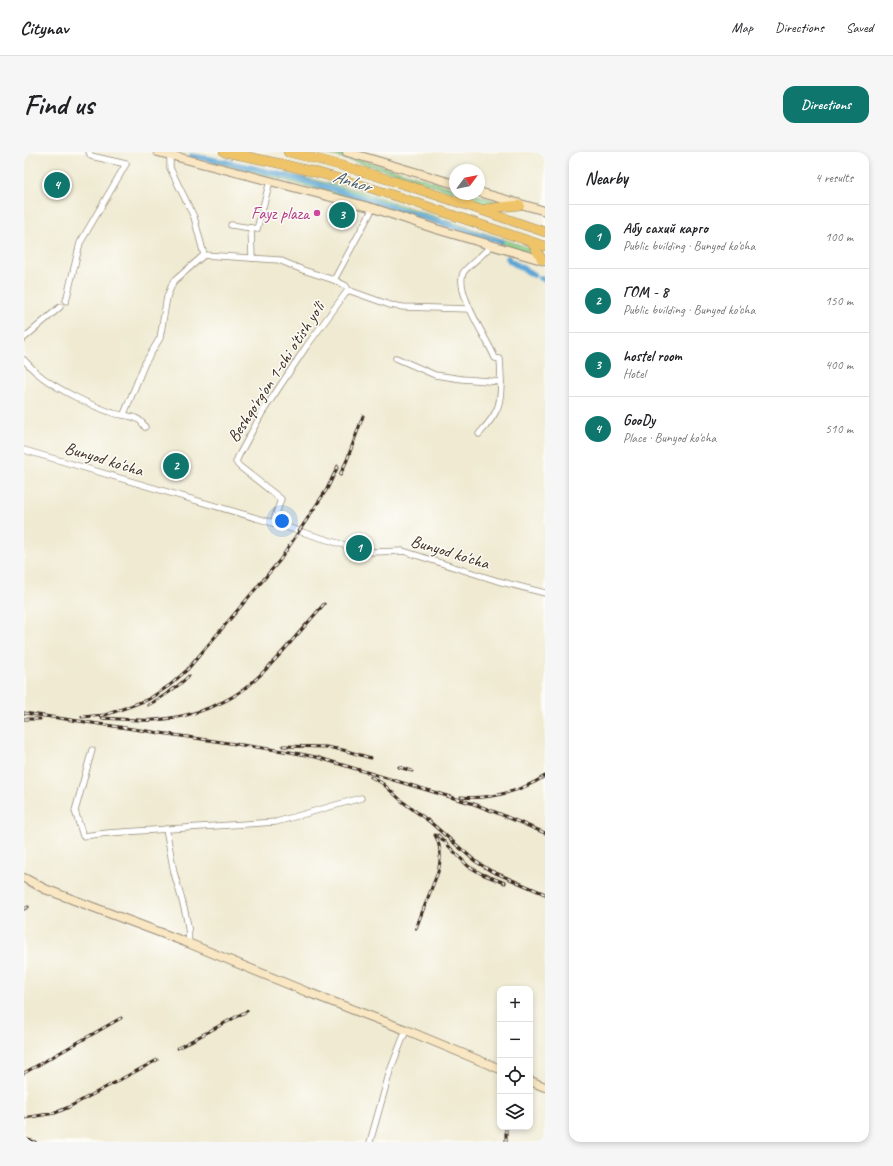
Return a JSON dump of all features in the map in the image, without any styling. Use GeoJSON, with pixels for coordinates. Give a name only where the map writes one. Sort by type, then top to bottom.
{"type":"FeatureCollection","features":[{"type":"Feature","properties":{"kind":"main road"},"geometry":{"type":"LineString","coordinates":[[224,152],[296,167],[383,192],[545,246]]}},
{"type":"Feature","properties":{"kind":"main road"},"geometry":{"type":"LineString","coordinates":[[288,152],[330,162],[387,179],[545,232]]}},
{"type":"Feature","properties":{"kind":"main road"},"geometry":{"type":"LineString","coordinates":[[383,192],[379,187],[379,182],[383,179],[387,179]]}},
{"type":"Feature","properties":{"kind":"main road"},"geometry":{"type":"LineString","coordinates":[[481,210],[520,204]]}},
{"type":"Feature","properties":{"kind":"main road"},"geometry":{"type":"LineString","coordinates":[[532,242],[544,260]]}},
{"type":"Feature","properties":{"kind":"street"},"geometry":{"type":"LineString","coordinates":[[66,301],[80,243],[126,164],[91,156],[89,152]]}},
{"type":"Feature","properties":{"kind":"street"},"geometry":{"type":"LineString","coordinates":[[158,152],[373,208],[544,260]]}},
{"type":"Feature","properties":{"kind":"street"},"geometry":{"type":"LineString","coordinates":[[348,152],[449,182]]}},
{"type":"Feature","properties":{"kind":"street"},"geometry":{"type":"LineString","coordinates":[[170,155],[170,168],[194,216],[204,255]]}},
{"type":"Feature","properties":{"kind":"street"},"geometry":{"type":"LineString","coordinates":[[231,225],[257,229],[270,180]]}},
{"type":"Feature","properties":{"kind":"street"},"geometry":{"type":"LineString","coordinates":[[485,194],[545,211]]}},
{"type":"Feature","properties":{"kind":"street"},"geometry":{"type":"LineString","coordinates":[[334,280],[373,208]]}},
{"type":"Feature","properties":{"kind":"street"},"geometry":{"type":"LineString","coordinates":[[251,228],[252,258]]}},
{"type":"Feature","properties":{"kind":"street"},"geometry":{"type":"LineString","coordinates":[[479,434],[497,411],[501,382],[500,359],[495,358],[469,309],[461,282],[463,272],[491,245]]}},
{"type":"Feature","properties":{"kind":"street"},"geometry":{"type":"LineString","coordinates":[[124,414],[145,363],[160,338],[167,297],[173,282],[204,255],[279,260],[334,280],[346,286],[348,290],[390,305],[403,307],[469,309]]}},
{"type":"Feature","properties":{"kind":"street","name":"Beshqo'rg'on 1-chi o'tish yo'li"},"geometry":{"type":"LineString","coordinates":[[273,523],[281,499],[236,462],[262,413],[306,347],[348,290]]}},
{"type":"Feature","properties":{"kind":"street"},"geometry":{"type":"LineString","coordinates":[[24,338],[60,307]]}},
{"type":"Feature","properties":{"kind":"street"},"geometry":{"type":"LineString","coordinates":[[396,358],[434,375],[501,382]]}},
{"type":"Feature","properties":{"kind":"street"},"geometry":{"type":"LineString","coordinates":[[24,360],[38,374],[61,389],[92,405],[110,412],[136,418],[142,422],[145,427]]}},
{"type":"Feature","properties":{"kind":"street","name":"Bunyod ko'cha"},"geometry":{"type":"LineString","coordinates":[[24,450],[357,549],[372,552],[403,551],[498,581],[545,593]]}},
{"type":"Feature","properties":{"kind":"street"},"geometry":{"type":"LineString","coordinates":[[92,750],[75,811],[82,836],[276,822],[361,798]]}},
{"type":"Feature","properties":{"kind":"street"},"geometry":{"type":"LineString","coordinates":[[166,829],[174,871],[187,924],[189,939],[188,943]]}},
{"type":"Feature","properties":{"kind":"street"},"geometry":{"type":"LineString","coordinates":[[24,878],[45,889],[188,943],[497,1068]]}},
{"type":"Feature","properties":{"kind":"street"},"geometry":{"type":"LineString","coordinates":[[370,1142],[390,1071],[406,1030]]}},
{"type":"Feature","properties":{"kind":"street"},"geometry":{"type":"LineString","coordinates":[[533,1082],[545,1088]]}},
{"type":"Feature","properties":{"kind":"green space"},"geometry":{"type":"Polygon","coordinates":[[[322,152],[334,152],[406,173],[449,187],[449,191],[405,176],[322,152]]]}},
{"type":"Feature","properties":{"kind":"green space"},"geometry":{"type":"Polygon","coordinates":[[[198,158],[283,176],[286,173],[359,191],[532,249],[535,254],[284,180],[198,158]]]}},
{"type":"Feature","properties":{"kind":"green space"},"geometry":{"type":"Polygon","coordinates":[[[485,198],[500,202],[488,205],[474,200],[485,200],[485,198]]]}},
{"type":"Feature","properties":{"kind":"waterway","name":"Anhor"},"geometry":{"type":"LineString","coordinates":[[191,156],[235,164],[306,181],[390,206],[501,242]]}},
{"type":"Feature","properties":{"kind":"waterway","name":"Anhor"},"geometry":{"type":"LineString","coordinates":[[508,258],[510,261],[534,275]]}},
{"type":"Feature","properties":{"kind":"waterway","name":"Anhor"},"geometry":{"type":"LineString","coordinates":[[540,278],[545,280]]}},
{"type":"Feature","properties":{"kind":"railway"},"geometry":{"type":"LineString","coordinates":[[340,475],[363,416]]}},
{"type":"Feature","properties":{"kind":"railway"},"geometry":{"type":"LineString","coordinates":[[82,717],[105,715],[149,699],[170,685],[187,670],[280,560],[327,489],[338,466]]}},
{"type":"Feature","properties":{"kind":"railway"},"geometry":{"type":"LineString","coordinates":[[102,718],[141,720],[165,719],[200,711],[223,702],[249,686],[284,650],[324,604]]}},
{"type":"Feature","properties":{"kind":"railway"},"geometry":{"type":"LineString","coordinates":[[148,705],[179,685],[189,676]]}},
{"type":"Feature","properties":{"kind":"railway"},"geometry":{"type":"LineString","coordinates":[[24,713],[316,757],[474,804],[545,833]]}},
{"type":"Feature","properties":{"kind":"railway"},"geometry":{"type":"LineString","coordinates":[[24,719],[40,719]]}},
{"type":"Feature","properties":{"kind":"railway"},"geometry":{"type":"LineString","coordinates":[[283,746],[326,747],[371,758]]}},
{"type":"Feature","properties":{"kind":"railway"},"geometry":{"type":"LineString","coordinates":[[399,767],[412,771]]}},
{"type":"Feature","properties":{"kind":"railway"},"geometry":{"type":"LineString","coordinates":[[461,797],[472,798],[494,796],[516,790],[545,776]]}},
{"type":"Feature","properties":{"kind":"railway"},"geometry":{"type":"LineString","coordinates":[[371,777],[382,783],[475,861],[491,871],[545,894]]}},
{"type":"Feature","properties":{"kind":"railway"},"geometry":{"type":"LineString","coordinates":[[416,928],[438,872],[440,849],[435,835]]}},
{"type":"Feature","properties":{"kind":"railway"},"geometry":{"type":"LineString","coordinates":[[438,835],[468,866],[482,874],[505,883]]}},
{"type":"Feature","properties":{"kind":"railway"},"geometry":{"type":"LineString","coordinates":[[24,909],[28,907]]}},
{"type":"Feature","properties":{"kind":"railway"},"geometry":{"type":"LineString","coordinates":[[178,1048],[247,1011]]}},
{"type":"Feature","properties":{"kind":"railway"},"geometry":{"type":"LineString","coordinates":[[24,1073],[121,1018]]}},
{"type":"Feature","properties":{"kind":"railway"},"geometry":{"type":"LineString","coordinates":[[24,1118],[55,1113],[69,1107],[157,1060]]}},
{"type":"Feature","properties":{"kind":"railway"},"geometry":{"type":"LineString","coordinates":[[506,1130],[506,1142]]}},
{"type":"Feature","properties":{"kind":"railway"},"geometry":{"type":"LineString","coordinates":[[24,1139],[35,1142]]}},
{"type":"Feature","properties":{"kind":"place","name":"GooDy"},"geometry":{"type":"Point","coordinates":[57,185]}},
{"type":"Feature","properties":{"kind":"place","name":"Fayz plaza"},"geometry":{"type":"Point","coordinates":[317,213]}},
{"type":"Feature","properties":{"kind":"place","name":"hostel room"},"geometry":{"type":"Point","coordinates":[342,215]}},
{"type":"Feature","properties":{"kind":"place","name":"ГОМ - 8"},"geometry":{"type":"Point","coordinates":[176,466]}},
{"type":"Feature","properties":{"kind":"place","name":"Абу сахий карго"},"geometry":{"type":"Point","coordinates":[359,548]}}]}
